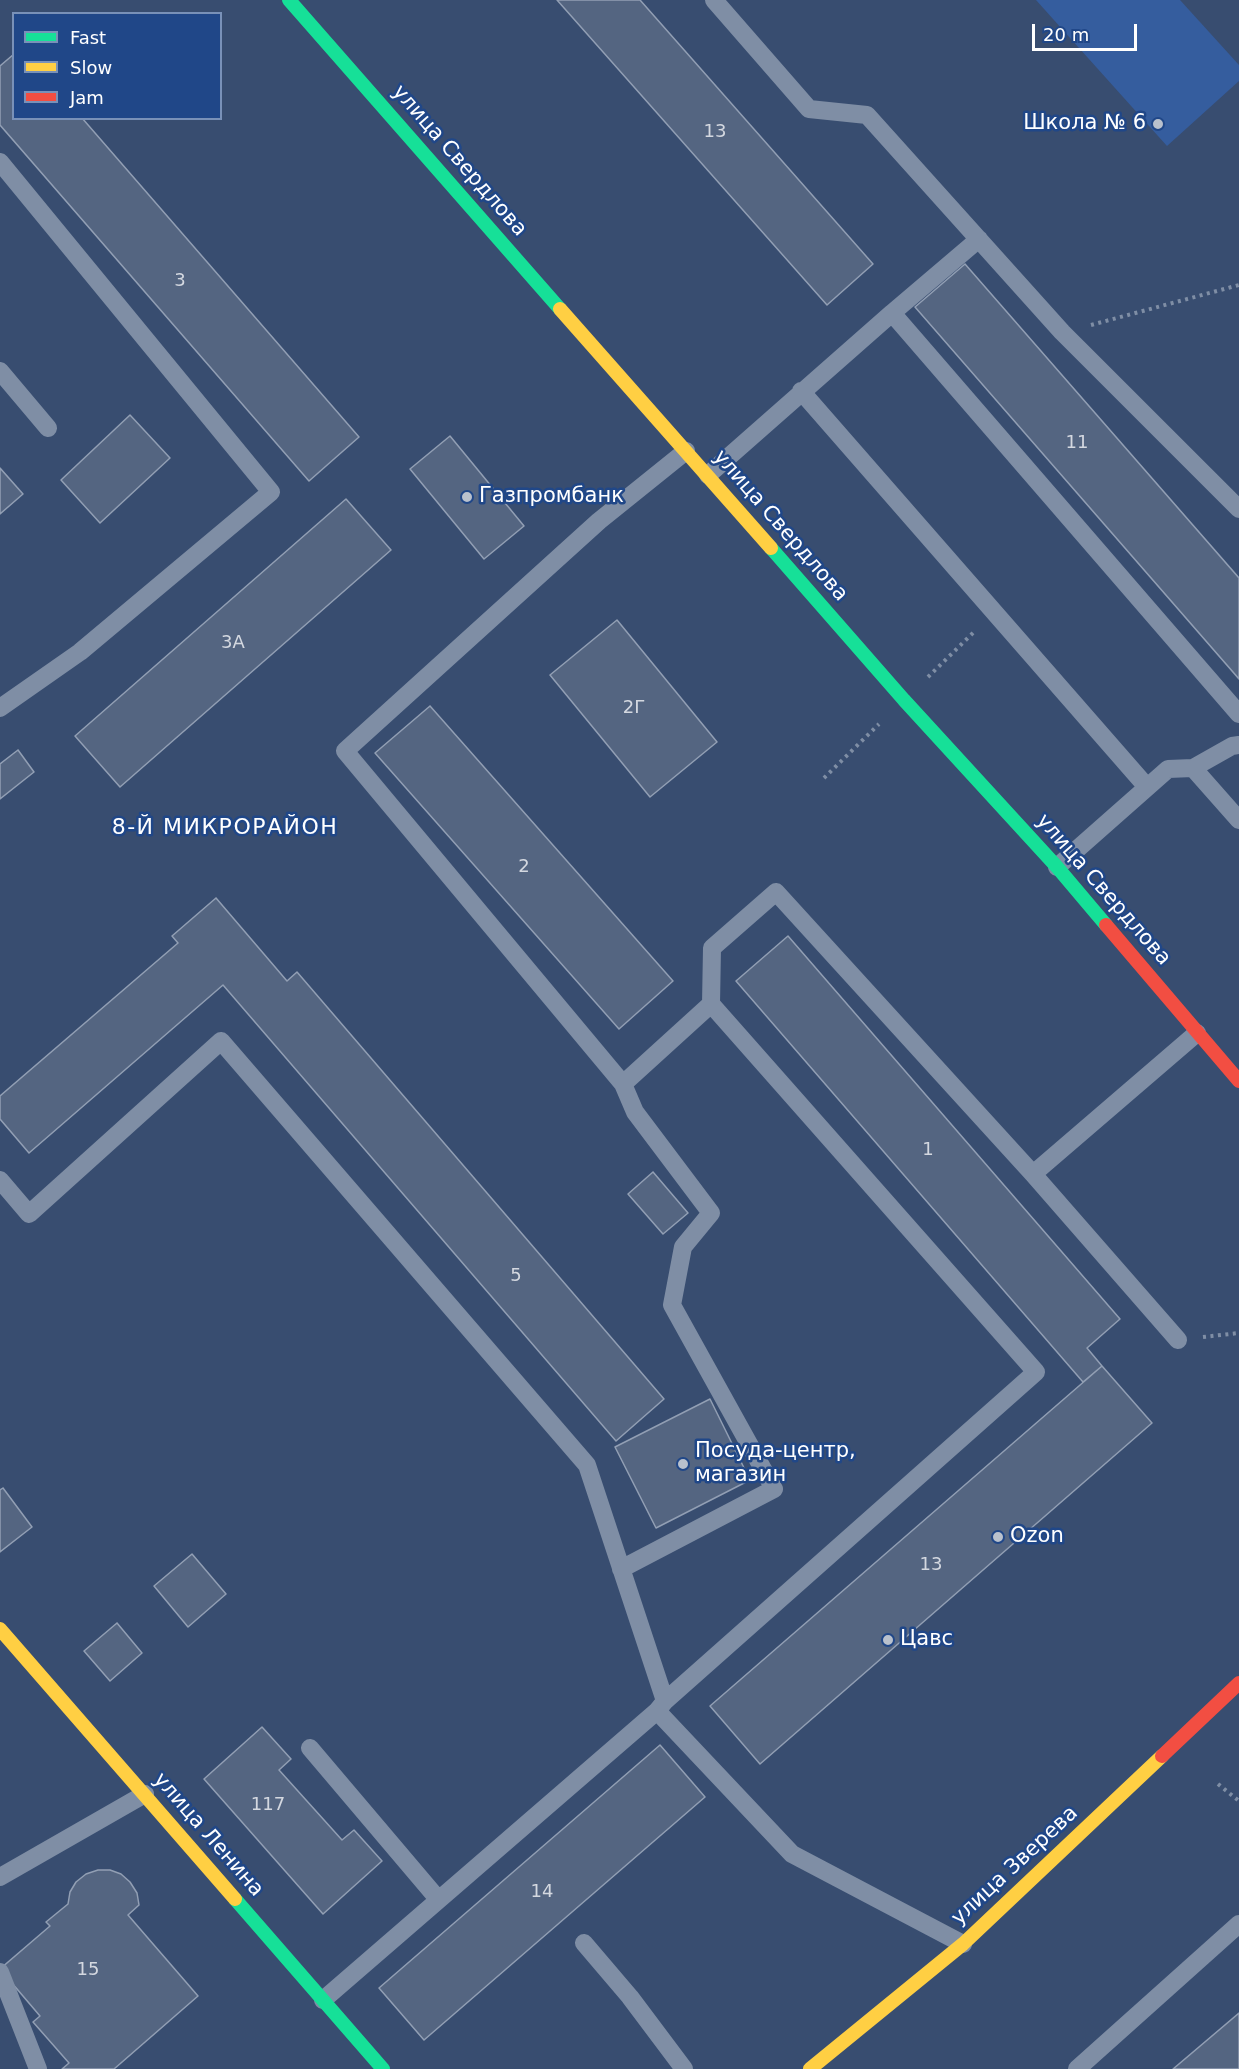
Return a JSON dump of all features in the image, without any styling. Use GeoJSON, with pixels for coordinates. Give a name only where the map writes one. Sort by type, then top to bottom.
{"type":"FeatureCollection","features":[{"type":"Feature","properties":{"kind":"main road","name":"улица Свердлова"},"geometry":{"type":"LineString","coordinates":[[289,0],[904,700],[1057,867],[1239,1082]]}},
{"type":"Feature","properties":{"kind":"main road","name":"улица Ленина"},"geometry":{"type":"LineString","coordinates":[[0,1629],[383,2069]]}},
{"type":"Feature","properties":{"kind":"main road","name":"улица Зверева"},"geometry":{"type":"LineString","coordinates":[[810,2069],[963,1944],[1239,1683]]}},
{"type":"Feature","properties":{"kind":"lane"},"geometry":{"type":"LineString","coordinates":[[714,0],[809,109],[867,115],[1062,333],[1239,509]]}},
{"type":"Feature","properties":{"kind":"lane"},"geometry":{"type":"LineString","coordinates":[[0,162],[271,492],[80,652],[0,708]]}},
{"type":"Feature","properties":{"kind":"lane"},"geometry":{"type":"LineString","coordinates":[[708,475],[979,239]]}},
{"type":"Feature","properties":{"kind":"lane"},"geometry":{"type":"LineString","coordinates":[[892,313],[1239,714]]}},
{"type":"Feature","properties":{"kind":"lane"},"geometry":{"type":"LineString","coordinates":[[0,371],[48,429]]}},
{"type":"Feature","properties":{"kind":"lane"},"geometry":{"type":"LineString","coordinates":[[801,392],[1147,787]]}},
{"type":"Feature","properties":{"kind":"lane"},"geometry":{"type":"LineString","coordinates":[[621,1569],[774,1489],[672,1305],[683,1247],[711,1213],[635,1112],[623,1084],[345,751],[599,521],[687,451]]}},
{"type":"Feature","properties":{"kind":"lane"},"geometry":{"type":"LineString","coordinates":[[1057,867],[1168,769],[1194,768],[1232,746],[1239,745]]}},
{"type":"Feature","properties":{"kind":"lane"},"geometry":{"type":"LineString","coordinates":[[1194,768],[1239,820]]}},
{"type":"Feature","properties":{"kind":"lane"},"geometry":{"type":"LineString","coordinates":[[323,2000],[661,1706],[1036,1372],[711,1004],[712,948],[776,892],[1033,1174],[1178,1340]]}},
{"type":"Feature","properties":{"kind":"lane"},"geometry":{"type":"LineString","coordinates":[[623,1084],[711,1004]]}},
{"type":"Feature","properties":{"kind":"lane"},"geometry":{"type":"LineString","coordinates":[[1033,1174],[1197,1033]]}},
{"type":"Feature","properties":{"kind":"lane"},"geometry":{"type":"LineString","coordinates":[[0,1180],[29,1214],[221,1041],[587,1465],[621,1569],[661,1706],[792,1854],[963,1944]]}},
{"type":"Feature","properties":{"kind":"lane"},"geometry":{"type":"LineString","coordinates":[[310,1748],[438,1899]]}},
{"type":"Feature","properties":{"kind":"lane"},"geometry":{"type":"LineString","coordinates":[[0,1877],[145,1794]]}},
{"type":"Feature","properties":{"kind":"lane"},"geometry":{"type":"LineString","coordinates":[[1077,2069],[1239,1924]]}},
{"type":"Feature","properties":{"kind":"lane"},"geometry":{"type":"LineString","coordinates":[[584,1943],[630,1997],[684,2069]]}},
{"type":"Feature","properties":{"kind":"lane"},"geometry":{"type":"LineString","coordinates":[[0,1972],[38,2069]]}},
{"type":"Feature","properties":{"kind":"path"},"geometry":{"type":"LineString","coordinates":[[1062,333],[1239,285]]}},
{"type":"Feature","properties":{"kind":"path"},"geometry":{"type":"LineString","coordinates":[[1178,1340],[1239,1333]]}},
{"type":"Feature","properties":{"kind":"path"},"geometry":{"type":"LineString","coordinates":[[1218,1784],[1239,1801]]}},
{"type":"Feature","properties":{"kind":"shaded area"},"geometry":{"type":"Polygon","coordinates":[[[1036,0],[1180,0],[1239,65],[1239,81],[1167,146],[1036,0]]]}},
{"type":"Feature","properties":{"kind":"building"},"geometry":{"type":"Polygon","coordinates":[[[557,0],[640,0],[873,264],[827,305],[557,0]]]}},
{"type":"Feature","properties":{"kind":"building"},"geometry":{"type":"Polygon","coordinates":[[[12,56],[12,120],[84,120],[359,437],[309,481],[0,125],[0,66],[12,56]]]}},
{"type":"Feature","properties":{"kind":"building"},"geometry":{"type":"Polygon","coordinates":[[[965,264],[1239,578],[1239,679],[915,307],[965,264]]]}},
{"type":"Feature","properties":{"kind":"building"},"geometry":{"type":"Polygon","coordinates":[[[130,415],[170,458],[100,523],[61,480],[130,415]]]}},
{"type":"Feature","properties":{"kind":"building","name":"Газпромбанк"},"geometry":{"type":"Polygon","coordinates":[[[450,436],[524,526],[484,559],[410,469],[450,436]]]}},
{"type":"Feature","properties":{"kind":"building"},"geometry":{"type":"Polygon","coordinates":[[[0,468],[23,494],[0,514],[0,468]]]}},
{"type":"Feature","properties":{"kind":"building"},"geometry":{"type":"Polygon","coordinates":[[[346,499],[391,550],[120,787],[75,736],[346,499]]]}},
{"type":"Feature","properties":{"kind":"building"},"geometry":{"type":"Polygon","coordinates":[[[617,620],[717,742],[650,797],[550,675],[617,620]]]}},
{"type":"Feature","properties":{"kind":"building"},"geometry":{"type":"Polygon","coordinates":[[[430,706],[673,981],[619,1029],[375,753],[430,706]]]}},
{"type":"Feature","properties":{"kind":"building"},"geometry":{"type":"Polygon","coordinates":[[[18,750],[34,772],[0,799],[0,764],[18,750]]]}},
{"type":"Feature","properties":{"kind":"building"},"geometry":{"type":"Polygon","coordinates":[[[216,898],[287,981],[297,972],[664,1399],[616,1441],[223,985],[29,1153],[0,1119],[0,1096],[178,943],[172,936],[216,898]]]}},
{"type":"Feature","properties":{"kind":"building"},"geometry":{"type":"Polygon","coordinates":[[[788,936],[1120,1319],[1087,1348],[1102,1366],[1083,1382],[736,981],[788,936]]]}},
{"type":"Feature","properties":{"kind":"building"},"geometry":{"type":"Polygon","coordinates":[[[653,1172],[688,1213],[663,1234],[628,1194],[653,1172]]]}},
{"type":"Feature","properties":{"kind":"building"},"geometry":{"type":"Polygon","coordinates":[[[1102,1366],[1152,1423],[760,1764],[710,1706],[1102,1366]]]}},
{"type":"Feature","properties":{"kind":"building","name":"Посуда-центр, магазин"},"geometry":{"type":"Polygon","coordinates":[[[710,1399],[750,1480],[656,1528],[615,1447],[710,1399]]]}},
{"type":"Feature","properties":{"kind":"building"},"geometry":{"type":"Polygon","coordinates":[[[3,1488],[32,1527],[0,1552],[0,1490],[3,1488]]]}},
{"type":"Feature","properties":{"kind":"building"},"geometry":{"type":"Polygon","coordinates":[[[192,1554],[226,1594],[188,1627],[154,1586],[192,1554]]]}},
{"type":"Feature","properties":{"kind":"building"},"geometry":{"type":"Polygon","coordinates":[[[117,1623],[142,1653],[110,1681],[84,1651],[117,1623]]]}},
{"type":"Feature","properties":{"kind":"building"},"geometry":{"type":"Polygon","coordinates":[[[262,1727],[291,1759],[279,1770],[342,1840],[354,1830],[382,1861],[323,1914],[204,1779],[262,1727]]]}},
{"type":"Feature","properties":{"kind":"building"},"geometry":{"type":"Polygon","coordinates":[[[660,1745],[705,1797],[424,2040],[379,1988],[660,1745]]]}},
{"type":"Feature","properties":{"kind":"building"},"geometry":{"type":"Polygon","coordinates":[[[98,1870],[110,1870],[121,1874],[130,1882],[137,1893],[139,1905],[128,1915],[198,1996],[114,2069],[62,2069],[69,2063],[33,2022],[40,2016],[0,1969],[50,1926],[46,1922],[68,1904],[70,1892],[76,1882],[86,1874],[98,1870]]]}},
{"type":"Feature","properties":{"kind":"building"},"geometry":{"type":"Polygon","coordinates":[[[1239,2013],[1239,2069],[1173,2069],[1239,2013]]]}},
{"type":"Feature","properties":{"kind":"traffic: fast"},"geometry":{"type":"LineString","coordinates":[[289,0],[560,309]]}},
{"type":"Feature","properties":{"kind":"traffic: fast"},"geometry":{"type":"LineString","coordinates":[[771,548],[904,700],[1057,867],[1106,925]]}},
{"type":"Feature","properties":{"kind":"traffic: fast"},"geometry":{"type":"LineString","coordinates":[[235,1899],[383,2069]]}},
{"type":"Feature","properties":{"kind":"traffic: slow"},"geometry":{"type":"LineString","coordinates":[[560,309],[771,548]]}},
{"type":"Feature","properties":{"kind":"traffic: slow"},"geometry":{"type":"LineString","coordinates":[[0,1629],[235,1899]]}},
{"type":"Feature","properties":{"kind":"traffic: slow"},"geometry":{"type":"LineString","coordinates":[[810,2069],[963,1944],[1162,1756]]}},
{"type":"Feature","properties":{"kind":"traffic: jam"},"geometry":{"type":"LineString","coordinates":[[1106,925],[1239,1081]]}},
{"type":"Feature","properties":{"kind":"traffic: jam"},"geometry":{"type":"LineString","coordinates":[[1162,1756],[1239,1683]]}},
{"type":"Feature","properties":{"kind":"place","name":"Школа № 6"},"geometry":{"type":"Point","coordinates":[1158,124]}},
{"type":"Feature","properties":{"kind":"place","name":"Газпромбанк"},"geometry":{"type":"Point","coordinates":[467,497]}},
{"type":"Feature","properties":{"kind":"place","name":"Посуда-центр, магазин"},"geometry":{"type":"Point","coordinates":[683,1464]}},
{"type":"Feature","properties":{"kind":"place","name":"Ozon"},"geometry":{"type":"Point","coordinates":[998,1537]}},
{"type":"Feature","properties":{"kind":"place","name":"Цавс"},"geometry":{"type":"Point","coordinates":[888,1640]}},
{"type":"Feature","properties":{"kind":"district","name":"8-Й МИКРОРАЙОН"},"geometry":{"type":"Point","coordinates":[225,828]}}]}
